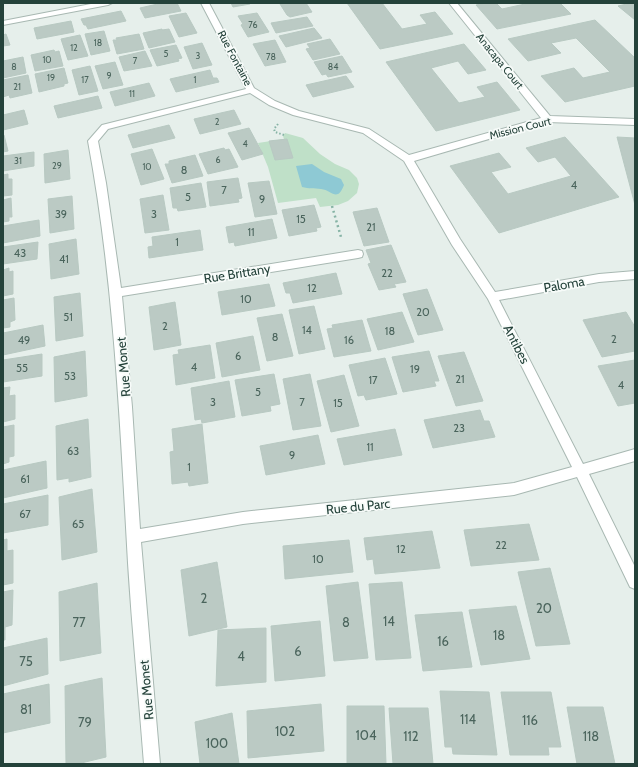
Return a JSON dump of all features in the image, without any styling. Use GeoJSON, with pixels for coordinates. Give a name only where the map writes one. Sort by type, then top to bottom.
{"type":"FeatureCollection","features":[{"type":"Feature","properties":{"kind":"street"},"geometry":{"type":"LineString","coordinates":[[3,23],[108,3]]}},
{"type":"Feature","properties":{"kind":"street","name":"Rue Fontaine"},"geometry":{"type":"LineString","coordinates":[[205,3],[251,90],[272,103],[296,114],[366,131]]}},
{"type":"Feature","properties":{"kind":"street","name":"Anacapa Court"},"geometry":{"type":"LineString","coordinates":[[453,3],[547,119]]}},
{"type":"Feature","properties":{"kind":"street","name":"Rue Monet"},"geometry":{"type":"LineString","coordinates":[[152,764],[135,565],[126,407],[116,293],[101,183],[93,141],[105,127],[251,90]]}},
{"type":"Feature","properties":{"kind":"street","name":"Mission Court"},"geometry":{"type":"LineString","coordinates":[[408,159],[547,119],[635,122]]}},
{"type":"Feature","properties":{"kind":"street","name":"Antibes"},"geometry":{"type":"LineString","coordinates":[[366,131],[408,159],[456,242],[492,297],[635,582]]}},
{"type":"Feature","properties":{"kind":"street","name":"Rue Brittany"},"geometry":{"type":"LineString","coordinates":[[116,293],[358,254]]}},
{"type":"Feature","properties":{"kind":"street","name":"Paloma"},"geometry":{"type":"LineString","coordinates":[[492,297],[599,278],[635,275]]}},
{"type":"Feature","properties":{"kind":"street","name":"Rue du Parc"},"geometry":{"type":"LineString","coordinates":[[134,537],[243,518],[514,489],[635,455]]}},
{"type":"Feature","properties":{"kind":"path"},"geometry":{"type":"LineString","coordinates":[[276,127],[274,129],[275,132],[284,135]]}},
{"type":"Feature","properties":{"kind":"path"},"geometry":{"type":"LineString","coordinates":[[332,206],[346,255]]}},
{"type":"Feature","properties":{"kind":"green space"},"geometry":{"type":"Polygon","coordinates":[[[285,133],[303,138],[320,154],[335,164],[349,170],[357,178],[359,184],[357,193],[348,201],[338,205],[320,207],[316,198],[278,203],[268,167],[258,143],[284,139],[283,136],[285,133]]]}},
{"type":"Feature","properties":{"kind":"water"},"geometry":{"type":"Polygon","coordinates":[[[312,164],[324,172],[341,179],[344,185],[339,193],[334,194],[325,190],[302,187],[296,166],[312,164]]]}},
{"type":"Feature","properties":{"kind":"building"},"geometry":{"type":"Polygon","coordinates":[[[162,3],[177,3],[181,11],[145,18],[140,8],[162,3]]]}},
{"type":"Feature","properties":{"kind":"building"},"geometry":{"type":"Polygon","coordinates":[[[231,3],[249,3],[250,4],[233,7],[231,3]]]}},
{"type":"Feature","properties":{"kind":"building"},"geometry":{"type":"Polygon","coordinates":[[[306,3],[312,12],[290,17],[280,4],[306,3]]]}},
{"type":"Feature","properties":{"kind":"building"},"geometry":{"type":"Polygon","coordinates":[[[347,3],[382,3],[402,29],[427,24],[420,15],[435,12],[453,34],[380,49],[347,3]]]}},
{"type":"Feature","properties":{"kind":"building"},"geometry":{"type":"Polygon","coordinates":[[[496,3],[502,9],[525,4],[524,3],[560,3],[571,14],[497,29],[476,5],[496,3]]]}},
{"type":"Feature","properties":{"kind":"building"},"geometry":{"type":"Polygon","coordinates":[[[635,3],[635,20],[618,6],[635,3]]]}},
{"type":"Feature","properties":{"kind":"building"},"geometry":{"type":"Polygon","coordinates":[[[121,11],[126,21],[88,29],[81,19],[121,11]]]}},
{"type":"Feature","properties":{"kind":"building"},"geometry":{"type":"Polygon","coordinates":[[[186,13],[197,33],[179,37],[169,16],[186,13]]]}},
{"type":"Feature","properties":{"kind":"building"},"geometry":{"type":"Polygon","coordinates":[[[257,13],[269,32],[248,37],[238,16],[257,13]]]}},
{"type":"Feature","properties":{"kind":"building"},"geometry":{"type":"Polygon","coordinates":[[[307,17],[313,26],[276,33],[271,23],[307,17]]]}},
{"type":"Feature","properties":{"kind":"building"},"geometry":{"type":"Polygon","coordinates":[[[595,20],[635,58],[635,86],[565,102],[541,76],[574,68],[583,78],[610,72],[576,38],[551,43],[561,53],[528,61],[508,39],[595,20]]]}},
{"type":"Feature","properties":{"kind":"building"},"geometry":{"type":"Polygon","coordinates":[[[71,21],[74,32],[37,39],[34,28],[71,21]]]}},
{"type":"Feature","properties":{"kind":"building"},"geometry":{"type":"Polygon","coordinates":[[[314,28],[322,38],[286,47],[279,36],[314,28]]]}},
{"type":"Feature","properties":{"kind":"building"},"geometry":{"type":"Polygon","coordinates":[[[169,29],[175,42],[149,48],[143,33],[169,29]]]}},
{"type":"Feature","properties":{"kind":"building"},"geometry":{"type":"Polygon","coordinates":[[[104,31],[110,51],[91,55],[85,34],[104,31]]]}},
{"type":"Feature","properties":{"kind":"building"},"geometry":{"type":"Polygon","coordinates":[[[6,34],[10,45],[3,46],[3,35],[6,34]]]}},
{"type":"Feature","properties":{"kind":"building"},"geometry":{"type":"Polygon","coordinates":[[[139,34],[144,49],[117,54],[113,40],[117,40],[116,38],[139,34]]]}},
{"type":"Feature","properties":{"kind":"building"},"geometry":{"type":"Polygon","coordinates":[[[80,35],[88,56],[68,60],[61,39],[80,35]]]}},
{"type":"Feature","properties":{"kind":"building"},"geometry":{"type":"Polygon","coordinates":[[[330,39],[340,54],[313,60],[306,49],[310,48],[307,44],[330,39]]]}},
{"type":"Feature","properties":{"kind":"building"},"geometry":{"type":"Polygon","coordinates":[[[275,40],[286,62],[265,66],[253,44],[275,40]]]}},
{"type":"Feature","properties":{"kind":"building"},"geometry":{"type":"Polygon","coordinates":[[[202,43],[212,65],[193,69],[184,47],[202,43]]]}},
{"type":"Feature","properties":{"kind":"building"},"geometry":{"type":"Polygon","coordinates":[[[464,44],[486,70],[468,74],[458,61],[431,68],[459,103],[485,97],[477,87],[497,82],[520,110],[436,131],[386,62],[464,44]]]}},
{"type":"Feature","properties":{"kind":"building"},"geometry":{"type":"Polygon","coordinates":[[[176,45],[182,58],[178,59],[179,61],[157,66],[150,50],[176,45]]]}},
{"type":"Feature","properties":{"kind":"building"},"geometry":{"type":"Polygon","coordinates":[[[54,50],[55,52],[59,51],[63,66],[35,71],[31,55],[54,50]]]}},
{"type":"Feature","properties":{"kind":"building"},"geometry":{"type":"Polygon","coordinates":[[[145,51],[152,66],[124,71],[119,57],[145,51]]]}},
{"type":"Feature","properties":{"kind":"building"},"geometry":{"type":"Polygon","coordinates":[[[342,56],[352,72],[328,77],[326,74],[322,75],[314,62],[342,56]]]}},
{"type":"Feature","properties":{"kind":"building"},"geometry":{"type":"Polygon","coordinates":[[[23,57],[26,73],[3,78],[3,61],[23,57]]]}},
{"type":"Feature","properties":{"kind":"building"},"geometry":{"type":"Polygon","coordinates":[[[115,62],[123,85],[103,89],[95,66],[115,62]]]}},
{"type":"Feature","properties":{"kind":"building"},"geometry":{"type":"Polygon","coordinates":[[[90,66],[98,91],[79,95],[72,70],[90,66]]]}},
{"type":"Feature","properties":{"kind":"building"},"geometry":{"type":"Polygon","coordinates":[[[64,68],[68,83],[64,84],[64,86],[39,92],[35,74],[64,68]]]}},
{"type":"Feature","properties":{"kind":"building"},"geometry":{"type":"Polygon","coordinates":[[[210,70],[213,78],[217,78],[219,82],[176,92],[170,79],[210,70]]]}},
{"type":"Feature","properties":{"kind":"building"},"geometry":{"type":"Polygon","coordinates":[[[28,75],[32,93],[10,98],[9,95],[3,97],[3,80],[28,75]]]}},
{"type":"Feature","properties":{"kind":"building"},"geometry":{"type":"Polygon","coordinates":[[[346,76],[354,87],[313,97],[306,85],[346,76]]]}},
{"type":"Feature","properties":{"kind":"building"},"geometry":{"type":"Polygon","coordinates":[[[149,83],[155,96],[115,106],[110,92],[149,83]]]}},
{"type":"Feature","properties":{"kind":"building"},"geometry":{"type":"Polygon","coordinates":[[[98,96],[102,108],[58,118],[54,106],[98,96]]]}},
{"type":"Feature","properties":{"kind":"building"},"geometry":{"type":"Polygon","coordinates":[[[24,110],[28,124],[3,130],[3,115],[24,110]]]}},
{"type":"Feature","properties":{"kind":"building"},"geometry":{"type":"Polygon","coordinates":[[[234,110],[241,124],[200,134],[194,119],[234,110]]]}},
{"type":"Feature","properties":{"kind":"building"},"geometry":{"type":"Polygon","coordinates":[[[169,125],[175,138],[133,148],[128,135],[169,125]]]}},
{"type":"Feature","properties":{"kind":"building"},"geometry":{"type":"Polygon","coordinates":[[[249,128],[263,154],[242,160],[228,133],[249,128]]]}},
{"type":"Feature","properties":{"kind":"building"},"geometry":{"type":"Polygon","coordinates":[[[4,135],[8,151],[3,152],[3,136],[4,135]]]}},
{"type":"Feature","properties":{"kind":"building"},"geometry":{"type":"Polygon","coordinates":[[[565,137],[619,197],[499,233],[450,166],[499,153],[511,167],[491,172],[508,194],[571,176],[555,157],[538,162],[526,148],[565,137]]]}},
{"type":"Feature","properties":{"kind":"building"},"geometry":{"type":"Polygon","coordinates":[[[617,137],[635,138],[635,205],[617,137]]]}},
{"type":"Feature","properties":{"kind":"building"},"geometry":{"type":"Polygon","coordinates":[[[287,139],[293,158],[275,160],[269,141],[287,139]]]}},
{"type":"Feature","properties":{"kind":"building"},"geometry":{"type":"Polygon","coordinates":[[[224,148],[225,150],[229,149],[238,167],[208,174],[199,154],[224,148]]]}},
{"type":"Feature","properties":{"kind":"building"},"geometry":{"type":"Polygon","coordinates":[[[152,149],[164,179],[141,185],[131,154],[152,149]]]}},
{"type":"Feature","properties":{"kind":"building"},"geometry":{"type":"Polygon","coordinates":[[[68,150],[70,179],[45,183],[44,154],[68,150]]]}},
{"type":"Feature","properties":{"kind":"building"},"geometry":{"type":"Polygon","coordinates":[[[34,152],[34,166],[3,171],[3,156],[34,152]]]}},
{"type":"Feature","properties":{"kind":"building"},"geometry":{"type":"Polygon","coordinates":[[[195,155],[203,176],[172,183],[165,164],[169,164],[169,161],[195,155]]]}},
{"type":"Feature","properties":{"kind":"building"},"geometry":{"type":"Polygon","coordinates":[[[8,174],[8,179],[12,179],[12,195],[3,196],[3,175],[8,174]]]}},
{"type":"Feature","properties":{"kind":"building"},"geometry":{"type":"Polygon","coordinates":[[[238,178],[242,198],[238,199],[239,202],[210,206],[207,182],[238,178]]]}},
{"type":"Feature","properties":{"kind":"building"},"geometry":{"type":"Polygon","coordinates":[[[269,181],[277,214],[255,217],[248,183],[269,181]]]}},
{"type":"Feature","properties":{"kind":"building"},"geometry":{"type":"Polygon","coordinates":[[[201,183],[206,207],[178,211],[177,208],[173,208],[170,188],[201,183]]]}},
{"type":"Feature","properties":{"kind":"building"},"geometry":{"type":"Polygon","coordinates":[[[163,195],[169,230],[145,233],[140,199],[163,195]]]}},
{"type":"Feature","properties":{"kind":"building"},"geometry":{"type":"Polygon","coordinates":[[[72,196],[74,229],[50,233],[48,199],[72,196]]]}},
{"type":"Feature","properties":{"kind":"building"},"geometry":{"type":"Polygon","coordinates":[[[11,198],[12,217],[9,217],[9,221],[3,222],[3,200],[11,198]]]}},
{"type":"Feature","properties":{"kind":"building"},"geometry":{"type":"Polygon","coordinates":[[[314,205],[321,227],[316,228],[317,231],[289,236],[282,210],[314,205]]]}},
{"type":"Feature","properties":{"kind":"building"},"geometry":{"type":"Polygon","coordinates":[[[377,208],[389,242],[364,246],[353,212],[377,208]]]}},
{"type":"Feature","properties":{"kind":"building"},"geometry":{"type":"Polygon","coordinates":[[[272,219],[277,238],[235,246],[234,242],[229,243],[226,227],[272,219]]]}},
{"type":"Feature","properties":{"kind":"building"},"geometry":{"type":"Polygon","coordinates":[[[39,220],[40,236],[3,243],[3,226],[39,220]]]}},
{"type":"Feature","properties":{"kind":"building"},"geometry":{"type":"Polygon","coordinates":[[[200,230],[203,250],[149,258],[148,247],[153,246],[152,237],[200,230]]]}},
{"type":"Feature","properties":{"kind":"building"},"geometry":{"type":"Polygon","coordinates":[[[76,239],[79,274],[51,279],[49,244],[76,239]]]}},
{"type":"Feature","properties":{"kind":"building"},"geometry":{"type":"Polygon","coordinates":[[[38,242],[37,259],[3,264],[3,247],[38,242]]]}},
{"type":"Feature","properties":{"kind":"building"},"geometry":{"type":"Polygon","coordinates":[[[391,245],[406,282],[394,284],[396,287],[379,290],[368,264],[371,263],[366,250],[391,245]]]}},
{"type":"Feature","properties":{"kind":"building"},"geometry":{"type":"Polygon","coordinates":[[[9,268],[9,272],[13,271],[13,294],[3,296],[3,270],[9,268]]]}},
{"type":"Feature","properties":{"kind":"building"},"geometry":{"type":"Polygon","coordinates":[[[336,273],[342,294],[293,303],[290,293],[286,293],[283,283],[336,273]]]}},
{"type":"Feature","properties":{"kind":"building"},"geometry":{"type":"Polygon","coordinates":[[[269,284],[275,306],[222,315],[218,292],[269,284]]]}},
{"type":"Feature","properties":{"kind":"building"},"geometry":{"type":"Polygon","coordinates":[[[427,289],[443,330],[418,335],[403,294],[427,289]]]}},
{"type":"Feature","properties":{"kind":"building"},"geometry":{"type":"Polygon","coordinates":[[[80,293],[83,336],[56,341],[54,297],[80,293]]]}},
{"type":"Feature","properties":{"kind":"building"},"geometry":{"type":"Polygon","coordinates":[[[14,298],[15,320],[10,322],[10,327],[3,328],[3,300],[14,298]]]}},
{"type":"Feature","properties":{"kind":"building"},"geometry":{"type":"Polygon","coordinates":[[[175,302],[181,345],[154,350],[149,307],[175,302]]]}},
{"type":"Feature","properties":{"kind":"building"},"geometry":{"type":"Polygon","coordinates":[[[314,306],[325,349],[299,354],[289,310],[314,306]]]}},
{"type":"Feature","properties":{"kind":"building"},"geometry":{"type":"Polygon","coordinates":[[[402,312],[414,342],[378,350],[367,319],[402,312]]]}},
{"type":"Feature","properties":{"kind":"building"},"geometry":{"type":"Polygon","coordinates":[[[626,312],[635,327],[635,351],[602,357],[583,320],[626,312]]]}},
{"type":"Feature","properties":{"kind":"building"},"geometry":{"type":"Polygon","coordinates":[[[282,314],[293,356],[267,361],[257,318],[282,314]]]}},
{"type":"Feature","properties":{"kind":"building"},"geometry":{"type":"Polygon","coordinates":[[[362,320],[371,351],[334,357],[327,329],[333,328],[332,325],[362,320]]]}},
{"type":"Feature","properties":{"kind":"building"},"geometry":{"type":"Polygon","coordinates":[[[43,325],[45,346],[3,355],[3,333],[43,325]]]}},
{"type":"Feature","properties":{"kind":"building"},"geometry":{"type":"Polygon","coordinates":[[[253,336],[260,370],[222,377],[216,343],[253,336]]]}},
{"type":"Feature","properties":{"kind":"building"},"geometry":{"type":"Polygon","coordinates":[[[210,345],[215,378],[176,385],[173,355],[179,354],[178,350],[210,345]]]}},
{"type":"Feature","properties":{"kind":"building"},"geometry":{"type":"Polygon","coordinates":[[[85,351],[87,396],[55,402],[54,357],[85,351]]]}},
{"type":"Feature","properties":{"kind":"building"},"geometry":{"type":"Polygon","coordinates":[[[429,351],[439,381],[434,381],[436,386],[403,392],[392,357],[429,351]]]}},
{"type":"Feature","properties":{"kind":"building"},"geometry":{"type":"Polygon","coordinates":[[[464,352],[483,401],[456,406],[438,356],[464,352]]]}},
{"type":"Feature","properties":{"kind":"building"},"geometry":{"type":"Polygon","coordinates":[[[42,354],[42,376],[3,382],[3,360],[42,354]]]}},
{"type":"Feature","properties":{"kind":"building"},"geometry":{"type":"Polygon","coordinates":[[[385,358],[397,394],[366,400],[364,395],[358,396],[349,365],[385,358]]]}},
{"type":"Feature","properties":{"kind":"building"},"geometry":{"type":"Polygon","coordinates":[[[635,360],[635,403],[618,406],[598,366],[635,360]]]}},
{"type":"Feature","properties":{"kind":"building"},"geometry":{"type":"Polygon","coordinates":[[[274,374],[280,404],[270,406],[271,411],[242,416],[235,380],[274,374]]]}},
{"type":"Feature","properties":{"kind":"building"},"geometry":{"type":"Polygon","coordinates":[[[310,374],[321,426],[293,430],[283,379],[310,374]]]}},
{"type":"Feature","properties":{"kind":"building"},"geometry":{"type":"Polygon","coordinates":[[[344,375],[359,426],[331,432],[317,381],[344,375]]]}},
{"type":"Feature","properties":{"kind":"building"},"geometry":{"type":"Polygon","coordinates":[[[229,381],[235,417],[202,423],[201,419],[195,420],[191,388],[229,381]]]}},
{"type":"Feature","properties":{"kind":"building"},"geometry":{"type":"Polygon","coordinates":[[[10,387],[9,396],[15,395],[15,419],[3,422],[3,388],[10,387]]]}},
{"type":"Feature","properties":{"kind":"building"},"geometry":{"type":"Polygon","coordinates":[[[480,410],[484,421],[489,421],[495,437],[433,448],[424,420],[480,410]]]}},
{"type":"Feature","properties":{"kind":"building"},"geometry":{"type":"Polygon","coordinates":[[[88,419],[91,477],[69,482],[69,478],[57,480],[56,426],[88,419]]]}},
{"type":"Feature","properties":{"kind":"building"},"geometry":{"type":"Polygon","coordinates":[[[202,424],[208,483],[189,486],[188,482],[172,484],[170,452],[174,451],[172,429],[202,424]]]}},
{"type":"Feature","properties":{"kind":"building"},"geometry":{"type":"Polygon","coordinates":[[[14,425],[14,456],[9,457],[9,462],[3,464],[3,427],[14,425]]]}},
{"type":"Feature","properties":{"kind":"building"},"geometry":{"type":"Polygon","coordinates":[[[395,429],[402,455],[344,465],[337,439],[395,429]]]}},
{"type":"Feature","properties":{"kind":"building"},"geometry":{"type":"Polygon","coordinates":[[[318,435],[325,464],[266,475],[260,446],[318,435]]]}},
{"type":"Feature","properties":{"kind":"building"},"geometry":{"type":"Polygon","coordinates":[[[46,461],[47,488],[3,498],[3,470],[46,461]]]}},
{"type":"Feature","properties":{"kind":"building"},"geometry":{"type":"Polygon","coordinates":[[[92,489],[97,552],[62,560],[59,497],[92,489]]]}},
{"type":"Feature","properties":{"kind":"building"},"geometry":{"type":"Polygon","coordinates":[[[48,495],[48,525],[3,533],[3,504],[48,495]]]}},
{"type":"Feature","properties":{"kind":"building"},"geometry":{"type":"Polygon","coordinates":[[[529,524],[539,560],[471,566],[464,530],[529,524]]]}},
{"type":"Feature","properties":{"kind":"building"},"geometry":{"type":"Polygon","coordinates":[[[432,531],[440,568],[375,574],[373,559],[367,560],[364,538],[432,531]]]}},
{"type":"Feature","properties":{"kind":"building"},"geometry":{"type":"Polygon","coordinates":[[[7,539],[7,551],[13,550],[13,583],[3,585],[3,540],[7,539]]]}},
{"type":"Feature","properties":{"kind":"building"},"geometry":{"type":"Polygon","coordinates":[[[349,540],[353,572],[285,579],[283,546],[349,540]]]}},
{"type":"Feature","properties":{"kind":"building"},"geometry":{"type":"Polygon","coordinates":[[[217,562],[227,627],[189,636],[181,570],[217,562]]]}},
{"type":"Feature","properties":{"kind":"building"},"geometry":{"type":"Polygon","coordinates":[[[550,568],[570,644],[536,646],[518,572],[550,568]]]}},
{"type":"Feature","properties":{"kind":"building"},"geometry":{"type":"Polygon","coordinates":[[[358,582],[368,658],[334,661],[326,586],[358,582]]]}},
{"type":"Feature","properties":{"kind":"building"},"geometry":{"type":"Polygon","coordinates":[[[402,582],[411,658],[376,660],[369,584],[402,582]]]}},
{"type":"Feature","properties":{"kind":"building"},"geometry":{"type":"Polygon","coordinates":[[[97,583],[101,653],[60,661],[59,592],[97,583]]]}},
{"type":"Feature","properties":{"kind":"building"},"geometry":{"type":"Polygon","coordinates":[[[13,590],[12,625],[5,627],[5,640],[3,640],[3,592],[13,590]]]}},
{"type":"Feature","properties":{"kind":"building"},"geometry":{"type":"Polygon","coordinates":[[[516,606],[530,659],[481,665],[469,610],[516,606]]]}},
{"type":"Feature","properties":{"kind":"building"},"geometry":{"type":"Polygon","coordinates":[[[462,612],[472,667],[423,671],[415,615],[462,612]]]}},
{"type":"Feature","properties":{"kind":"building"},"geometry":{"type":"Polygon","coordinates":[[[320,621],[325,676],[275,681],[271,626],[320,621]]]}},
{"type":"Feature","properties":{"kind":"building"},"geometry":{"type":"Polygon","coordinates":[[[266,628],[266,682],[216,686],[218,630],[266,628]]]}},
{"type":"Feature","properties":{"kind":"building"},"geometry":{"type":"Polygon","coordinates":[[[47,638],[48,674],[3,686],[3,648],[47,638]]]}},
{"type":"Feature","properties":{"kind":"building"},"geometry":{"type":"Polygon","coordinates":[[[102,678],[106,757],[77,764],[66,764],[65,686],[102,678]]]}},
{"type":"Feature","properties":{"kind":"building"},"geometry":{"type":"Polygon","coordinates":[[[49,684],[50,723],[3,733],[3,694],[49,684]]]}},
{"type":"Feature","properties":{"kind":"building"},"geometry":{"type":"Polygon","coordinates":[[[440,691],[489,692],[497,755],[453,754],[452,747],[445,747],[440,691]]]}},
{"type":"Feature","properties":{"kind":"building"},"geometry":{"type":"Polygon","coordinates":[[[501,692],[551,692],[561,747],[548,747],[549,755],[510,755],[501,692]]]}},
{"type":"Feature","properties":{"kind":"building"},"geometry":{"type":"Polygon","coordinates":[[[321,704],[324,751],[248,758],[247,711],[321,704]]]}},
{"type":"Feature","properties":{"kind":"building"},"geometry":{"type":"Polygon","coordinates":[[[347,706],[384,706],[386,764],[347,764],[347,706]]]}},
{"type":"Feature","properties":{"kind":"building"},"geometry":{"type":"Polygon","coordinates":[[[567,707],[603,707],[615,764],[577,764],[567,707]]]}},
{"type":"Feature","properties":{"kind":"building"},"geometry":{"type":"Polygon","coordinates":[[[389,708],[428,708],[433,764],[393,764],[389,708]]]}},
{"type":"Feature","properties":{"kind":"building"},"geometry":{"type":"Polygon","coordinates":[[[232,713],[239,764],[200,764],[195,722],[232,713]]]}}]}
